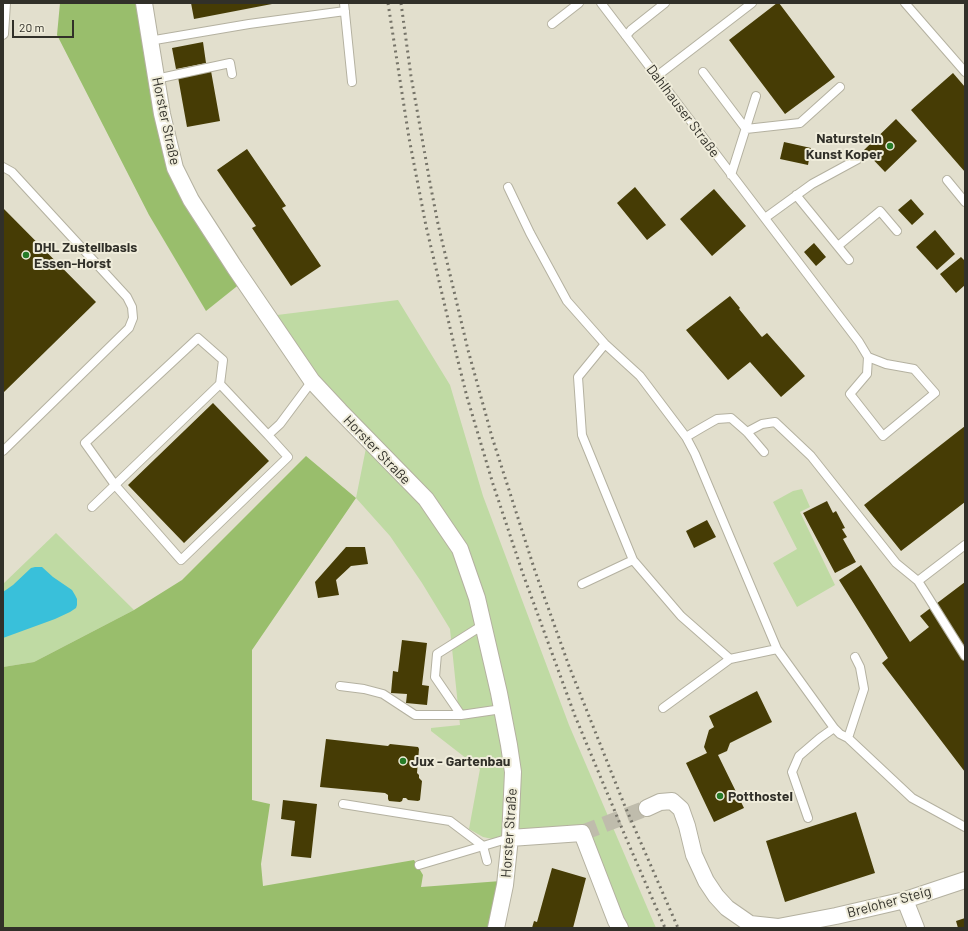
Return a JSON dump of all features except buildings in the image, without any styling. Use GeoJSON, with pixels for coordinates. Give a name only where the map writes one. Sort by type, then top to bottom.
{"type":"FeatureCollection","features":[{"type":"Feature","properties":{"kind":"street","name":"Horster Straße"},"geometry":{"type":"LineString","coordinates":[[144,3],[162,114],[175,168],[190,200],[312,381],[426,499],[460,550],[477,598],[502,709],[513,772],[510,838],[505,885],[496,928]]}},
{"type":"Feature","properties":{"kind":"street","name":"Breloher Steig"},"geometry":{"type":"LineString","coordinates":[[647,808],[660,802],[672,801],[681,809],[694,855],[706,881],[716,896],[727,908],[750,924],[778,927],[836,916],[905,900],[965,880]]}},
{"type":"Feature","properties":{"kind":"street"},"geometry":{"type":"LineString","coordinates":[[510,838],[582,833],[620,928]]}},
{"type":"Feature","properties":{"kind":"street"},"geometry":{"type":"LineString","coordinates":[[905,900],[916,928]]}},
{"type":"Feature","properties":{"kind":"lane"},"geometry":{"type":"LineString","coordinates":[[3,35],[6,3]]}},
{"type":"Feature","properties":{"kind":"lane"},"geometry":{"type":"LineString","coordinates":[[552,24],[579,3]]}},
{"type":"Feature","properties":{"kind":"lane","name":"Dahlhauser Straße"},"geometry":{"type":"LineString","coordinates":[[603,3],[626,36],[732,174],[868,356]]}},
{"type":"Feature","properties":{"kind":"lane"},"geometry":{"type":"LineString","coordinates":[[626,36],[631,30],[665,3]]}},
{"type":"Feature","properties":{"kind":"lane"},"geometry":{"type":"LineString","coordinates":[[657,76],[752,3]]}},
{"type":"Feature","properties":{"kind":"lane"},"geometry":{"type":"LineString","coordinates":[[905,3],[965,72]]}},
{"type":"Feature","properties":{"kind":"lane"},"geometry":{"type":"LineString","coordinates":[[149,41],[344,7],[352,82]]}},
{"type":"Feature","properties":{"kind":"lane"},"geometry":{"type":"LineString","coordinates":[[156,79],[230,63],[232,74]]}},
{"type":"Feature","properties":{"kind":"lane"},"geometry":{"type":"LineString","coordinates":[[703,72],[746,129]]}},
{"type":"Feature","properties":{"kind":"lane"},"geometry":{"type":"LineString","coordinates":[[746,129],[800,123],[840,87]]}},
{"type":"Feature","properties":{"kind":"lane"},"geometry":{"type":"LineString","coordinates":[[732,174],[756,96]]}},
{"type":"Feature","properties":{"kind":"lane"},"geometry":{"type":"LineString","coordinates":[[765,218],[812,184],[858,159]]}},
{"type":"Feature","properties":{"kind":"lane"},"geometry":{"type":"LineString","coordinates":[[3,167],[12,172],[127,297],[132,307],[133,318],[129,328],[3,451]]}},
{"type":"Feature","properties":{"kind":"lane"},"geometry":{"type":"LineString","coordinates":[[947,180],[965,202]]}},
{"type":"Feature","properties":{"kind":"lane"},"geometry":{"type":"LineString","coordinates":[[508,187],[530,233],[567,302],[604,344],[640,376],[686,437],[777,650],[840,734],[848,738],[912,798],[965,827]]}},
{"type":"Feature","properties":{"kind":"lane"},"geometry":{"type":"LineString","coordinates":[[796,195],[849,260]]}},
{"type":"Feature","properties":{"kind":"lane"},"geometry":{"type":"LineString","coordinates":[[838,246],[880,211],[897,231]]}},
{"type":"Feature","properties":{"kind":"lane"},"geometry":{"type":"LineString","coordinates":[[92,507],[114,485],[220,384],[223,360],[198,338],[85,443],[114,485],[181,560],[288,457],[220,384]]}},
{"type":"Feature","properties":{"kind":"lane"},"geometry":{"type":"LineString","coordinates":[[604,344],[578,377],[582,436],[633,560],[681,616],[730,659]]}},
{"type":"Feature","properties":{"kind":"lane"},"geometry":{"type":"LineString","coordinates":[[868,356],[886,364],[914,369],[935,393],[883,436],[850,394],[867,374],[868,356]]}},
{"type":"Feature","properties":{"kind":"lane"},"geometry":{"type":"LineString","coordinates":[[268,435],[280,424],[312,381]]}},
{"type":"Feature","properties":{"kind":"lane"},"geometry":{"type":"LineString","coordinates":[[686,437],[717,419],[731,418],[747,432],[764,452]]}},
{"type":"Feature","properties":{"kind":"lane"},"geometry":{"type":"LineString","coordinates":[[747,432],[762,424],[775,422],[811,456],[896,563],[918,581],[965,656]]}},
{"type":"Feature","properties":{"kind":"lane"},"geometry":{"type":"LineString","coordinates":[[918,581],[965,545]]}},
{"type":"Feature","properties":{"kind":"lane"},"geometry":{"type":"LineString","coordinates":[[582,584],[633,560]]}},
{"type":"Feature","properties":{"kind":"lane"},"geometry":{"type":"LineString","coordinates":[[461,714],[435,677],[437,654],[483,625]]}},
{"type":"Feature","properties":{"kind":"lane"},"geometry":{"type":"LineString","coordinates":[[663,708],[730,659],[777,650]]}},
{"type":"Feature","properties":{"kind":"lane"},"geometry":{"type":"LineString","coordinates":[[848,738],[864,689],[860,667],[855,657]]}},
{"type":"Feature","properties":{"kind":"lane"},"geometry":{"type":"LineString","coordinates":[[340,686],[364,689],[383,694],[415,715],[461,714],[502,709]]}},
{"type":"Feature","properties":{"kind":"lane"},"geometry":{"type":"LineString","coordinates":[[808,818],[792,772],[800,756],[834,728]]}},
{"type":"Feature","properties":{"kind":"lane"},"geometry":{"type":"LineString","coordinates":[[343,804],[450,820],[483,846],[487,862]]}},
{"type":"Feature","properties":{"kind":"lane"},"geometry":{"type":"LineString","coordinates":[[419,865],[510,838]]}},
{"type":"Feature","properties":{"kind":"green space"},"geometry":{"type":"Polygon","coordinates":[[[60,3],[140,3],[173,170],[241,283],[206,311],[149,215],[57,35],[60,3]]]}},
{"type":"Feature","properties":{"kind":"green space"},"geometry":{"type":"Polygon","coordinates":[[[398,300],[450,385],[483,496],[569,725],[656,928],[622,928],[582,832],[512,843],[483,837],[469,829],[480,769],[431,731],[431,728],[460,725],[450,629],[422,583],[390,536],[356,498],[368,438],[269,316],[398,300]]]}},
{"type":"Feature","properties":{"kind":"green space"},"geometry":{"type":"Polygon","coordinates":[[[306,456],[356,498],[252,650],[252,800],[270,804],[261,864],[263,886],[414,860],[423,875],[421,887],[501,881],[496,928],[3,928],[3,667],[34,662],[134,610],[182,580],[306,456]]]}},
{"type":"Feature","properties":{"kind":"green space"},"geometry":{"type":"Polygon","coordinates":[[[802,489],[810,507],[800,512],[835,585],[797,607],[773,563],[797,549],[773,502],[793,491],[802,489]]]}},
{"type":"Feature","properties":{"kind":"green space"},"geometry":{"type":"Polygon","coordinates":[[[56,533],[134,610],[34,662],[3,667],[3,584],[56,533]]]}},
{"type":"Feature","properties":{"kind":"water"},"geometry":{"type":"Polygon","coordinates":[[[42,567],[53,577],[72,590],[77,599],[76,608],[55,619],[3,638],[3,592],[31,568],[42,567]]]}},
{"type":"Feature","properties":{"kind":"tunnel"},"geometry":{"type":"LineString","coordinates":[[582,833],[647,808]]}},
{"type":"Feature","properties":{"kind":"railway"},"geometry":{"type":"LineString","coordinates":[[388,3],[409,138],[426,226],[467,397],[493,484],[523,574],[575,716],[665,928]]}},
{"type":"Feature","properties":{"kind":"railway"},"geometry":{"type":"LineString","coordinates":[[401,3],[411,76],[438,224],[468,350],[492,437],[535,571],[569,666],[624,804],[678,928]]}},
{"type":"Feature","properties":{"kind":"place","name":"Naturstein Kunst Koper"},"geometry":{"type":"Point","coordinates":[890,146]}},
{"type":"Feature","properties":{"kind":"place","name":"DHL Zustellbasis Essen-Horst"},"geometry":{"type":"Point","coordinates":[26,255]}},
{"type":"Feature","properties":{"kind":"place","name":"Jux - Gartenbau"},"geometry":{"type":"Point","coordinates":[403,761]}},
{"type":"Feature","properties":{"kind":"place","name":"Potthostel"},"geometry":{"type":"Point","coordinates":[720,796]}}]}
